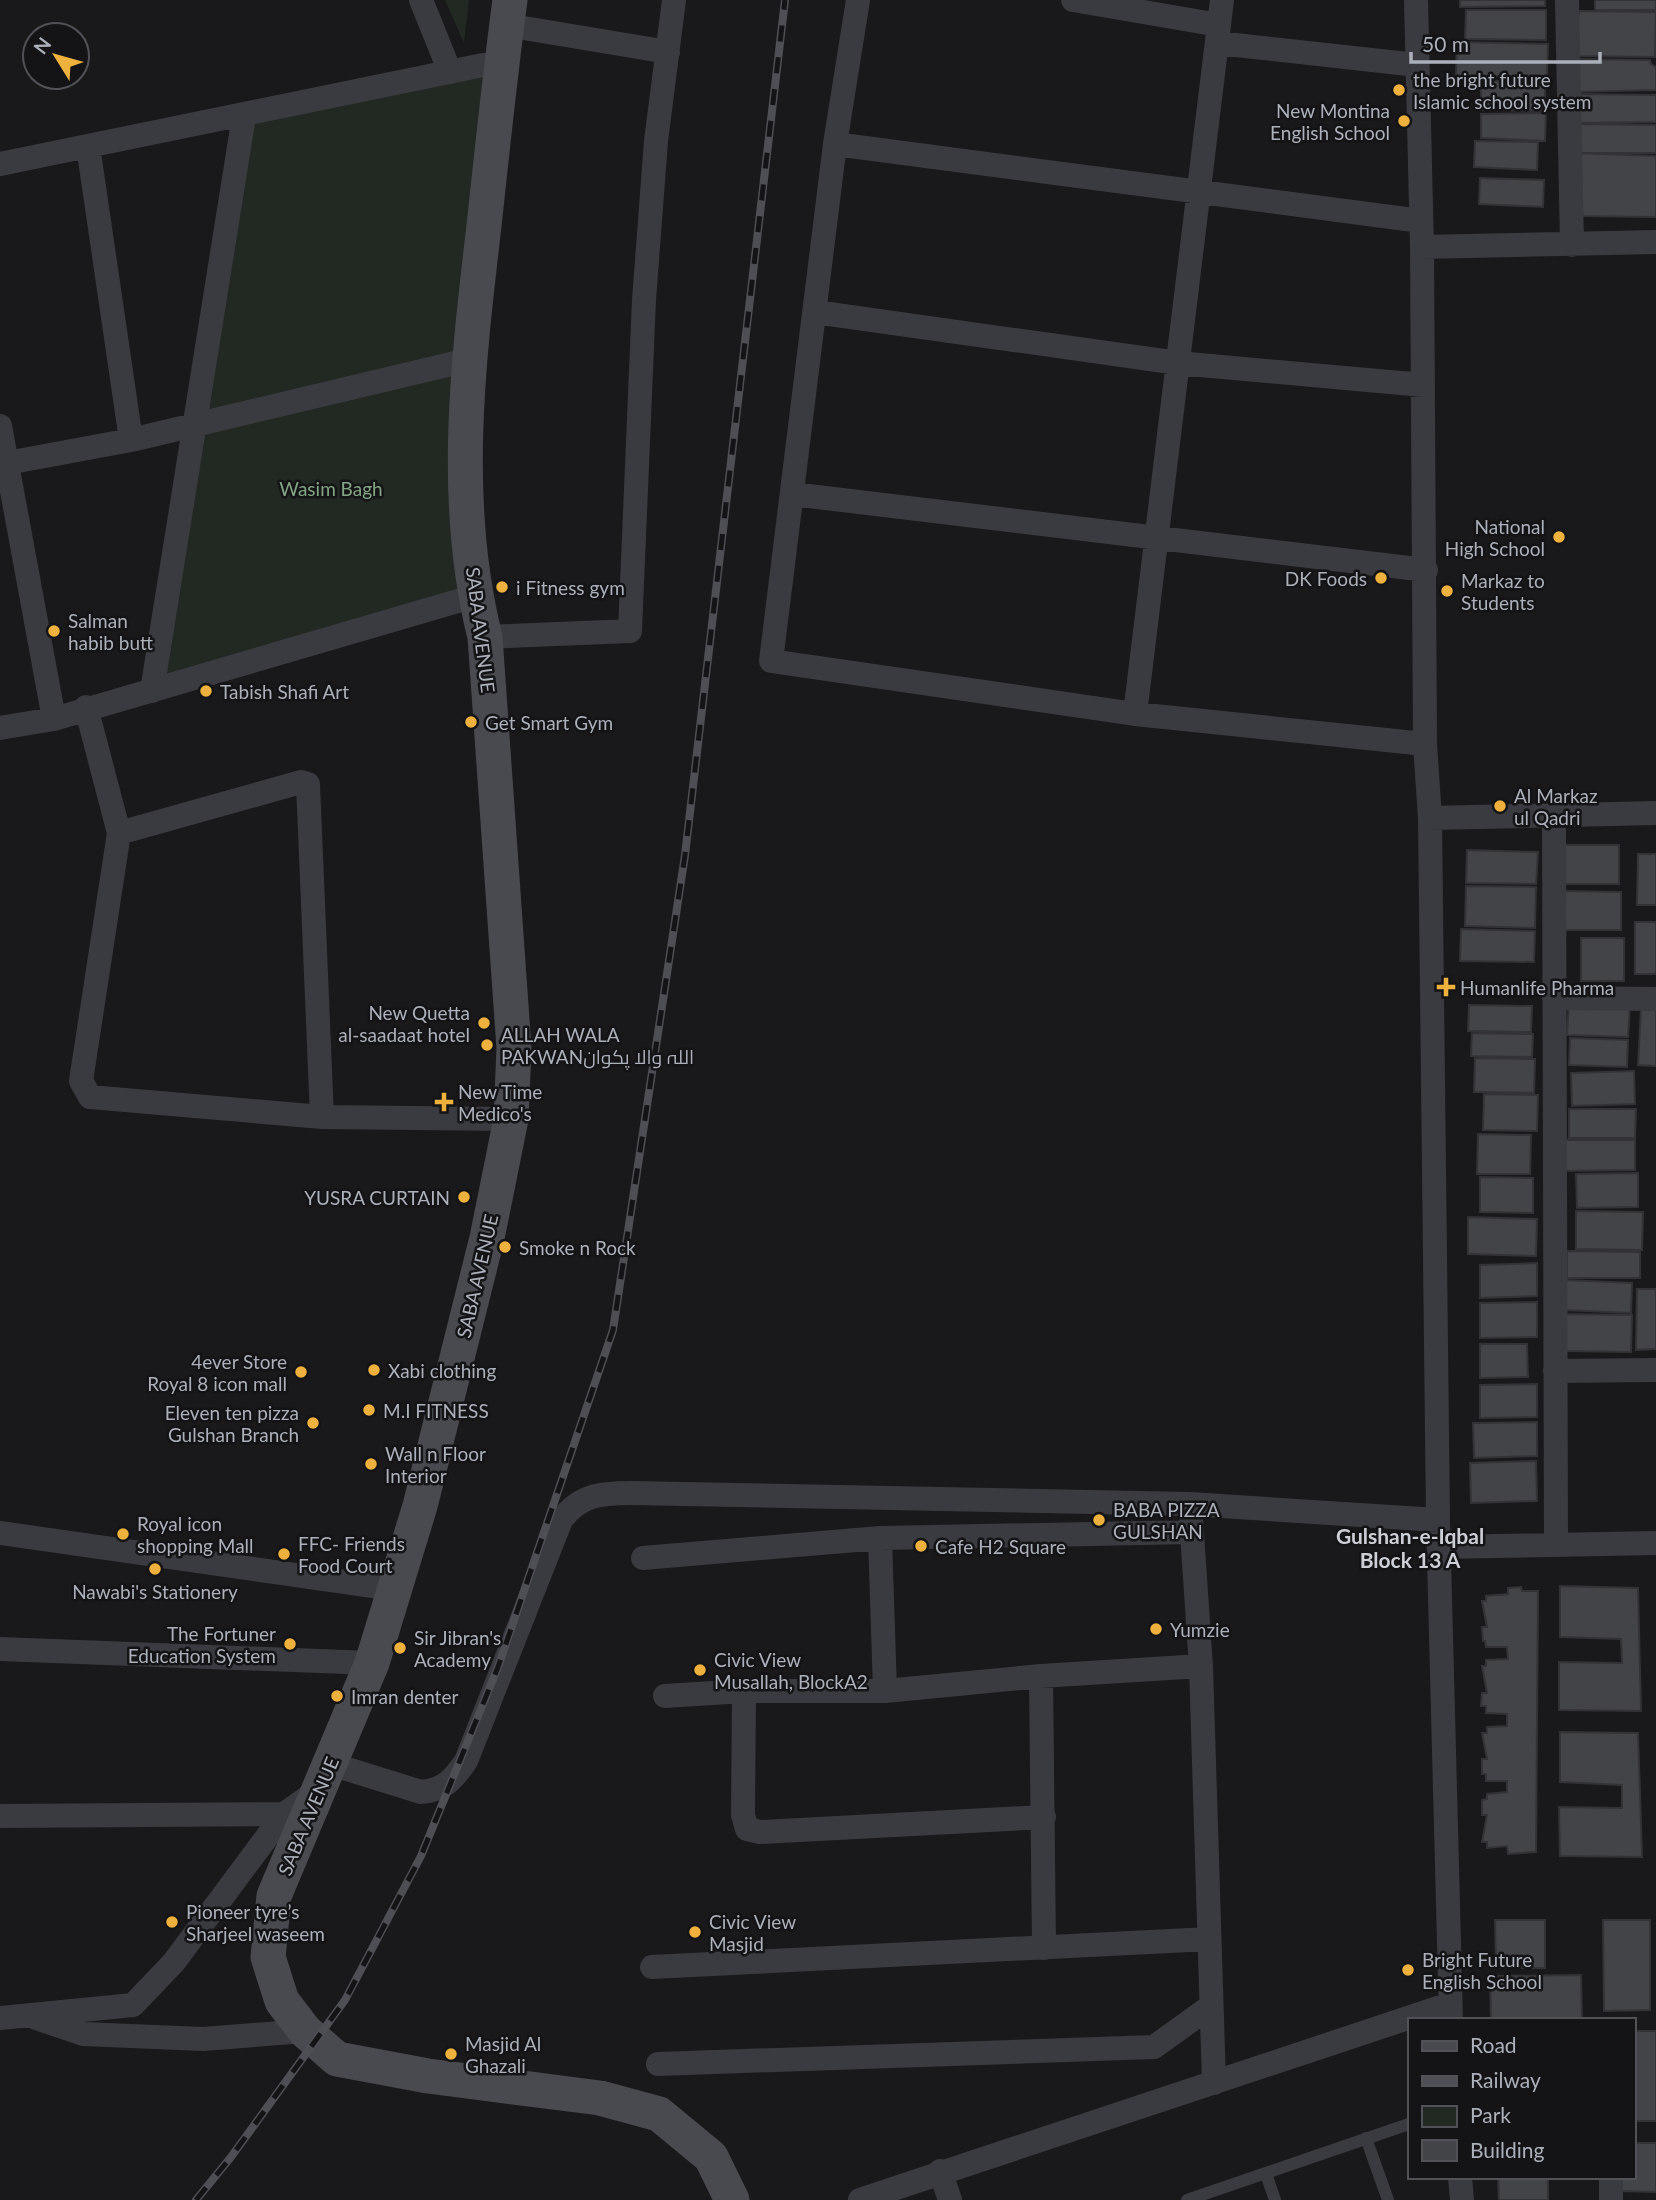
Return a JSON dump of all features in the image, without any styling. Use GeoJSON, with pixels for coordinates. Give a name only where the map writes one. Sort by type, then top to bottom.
{"type":"FeatureCollection","features":[{"type":"Feature","properties":{"kind":"main road","name":"SABA AVENUE"},"geometry":{"type":"LineString","coordinates":[[508,12],[468,360],[465,481],[475,596],[485,637],[514,1048],[511,1119],[487,1238],[420,1506],[372,1663],[274,1896],[268,1956],[282,2001],[305,2031],[337,2059],[428,2076],[600,2098],[659,2114],[711,2157],[732,2200]]}},
{"type":"Feature","properties":{"kind":"street"},"geometry":{"type":"LineString","coordinates":[[421,0],[450,72]]}},
{"type":"Feature","properties":{"kind":"street"},"geometry":{"type":"LineString","coordinates":[[485,637],[630,631],[645,300],[656,141],[674,0]]}},
{"type":"Feature","properties":{"kind":"street"},"geometry":{"type":"LineString","coordinates":[[858,0],[835,144],[771,662],[1135,714],[1425,744]]}},
{"type":"Feature","properties":{"kind":"street"},"geometry":{"type":"LineString","coordinates":[[1073,0],[1218,34],[1417,65]]}},
{"type":"Feature","properties":{"kind":"street"},"geometry":{"type":"LineString","coordinates":[[1135,714],[1222,0]]}},
{"type":"Feature","properties":{"kind":"street"},"geometry":{"type":"LineString","coordinates":[[1416,0],[1426,570],[1425,744],[1430,818],[1437,1520],[1450,2012],[1430,2018]]}},
{"type":"Feature","properties":{"kind":"street"},"geometry":{"type":"LineString","coordinates":[[1567,0],[1573,245]]}},
{"type":"Feature","properties":{"kind":"street"},"geometry":{"type":"LineString","coordinates":[[508,12],[668,52]]}},
{"type":"Feature","properties":{"kind":"street"},"geometry":{"type":"LineString","coordinates":[[0,164],[483,65],[502,67]]}},
{"type":"Feature","properties":{"kind":"street"},"geometry":{"type":"LineString","coordinates":[[152,691],[244,116]]}},
{"type":"Feature","properties":{"kind":"street"},"geometry":{"type":"LineString","coordinates":[[835,144],[1421,221]]}},
{"type":"Feature","properties":{"kind":"street"},"geometry":{"type":"LineString","coordinates":[[88,146],[131,440]]}},
{"type":"Feature","properties":{"kind":"street"},"geometry":{"type":"LineString","coordinates":[[1422,247],[1656,242]]}},
{"type":"Feature","properties":{"kind":"street"},"geometry":{"type":"LineString","coordinates":[[814,312],[1178,363],[1423,385]]}},
{"type":"Feature","properties":{"kind":"street"},"geometry":{"type":"LineString","coordinates":[[7,463],[131,440],[468,360]]}},
{"type":"Feature","properties":{"kind":"street"},"geometry":{"type":"LineString","coordinates":[[0,426],[7,463],[10,535],[54,719]]}},
{"type":"Feature","properties":{"kind":"street"},"geometry":{"type":"LineString","coordinates":[[792,494],[1426,570]]}},
{"type":"Feature","properties":{"kind":"street"},"geometry":{"type":"LineString","coordinates":[[0,728],[54,719],[86,707],[152,691],[475,596]]}},
{"type":"Feature","properties":{"kind":"street"},"geometry":{"type":"LineString","coordinates":[[86,707],[120,833],[81,1082],[90,1097],[322,1117],[511,1119]]}},
{"type":"Feature","properties":{"kind":"street"},"geometry":{"type":"LineString","coordinates":[[120,833],[301,782],[308,784],[322,1117]]}},
{"type":"Feature","properties":{"kind":"street"},"geometry":{"type":"LineString","coordinates":[[1430,818],[1656,813]]}},
{"type":"Feature","properties":{"kind":"street"},"geometry":{"type":"LineString","coordinates":[[1554,815],[1556,1544]]}},
{"type":"Feature","properties":{"kind":"street"},"geometry":{"type":"LineString","coordinates":[[1554,998],[1656,999]]}},
{"type":"Feature","properties":{"kind":"street"},"geometry":{"type":"LineString","coordinates":[[1555,1371],[1656,1370]]}},
{"type":"Feature","properties":{"kind":"street"},"geometry":{"type":"LineString","coordinates":[[0,2018],[133,2005],[174,1962],[284,1814],[326,1776],[421,1792],[436,1791],[453,1780],[466,1761],[561,1520],[573,1504],[587,1497],[606,1493],[1190,1504],[1437,1520]]}},
{"type":"Feature","properties":{"kind":"street"},"geometry":{"type":"LineString","coordinates":[[1190,1504],[1201,1667],[1214,2083]]}},
{"type":"Feature","properties":{"kind":"street"},"geometry":{"type":"LineString","coordinates":[[643,1558],[880,1538],[1192,1532]]}},
{"type":"Feature","properties":{"kind":"street"},"geometry":{"type":"LineString","coordinates":[[0,1533],[394,1590]]}},
{"type":"Feature","properties":{"kind":"street"},"geometry":{"type":"LineString","coordinates":[[880,1538],[885,1691]]}},
{"type":"Feature","properties":{"kind":"street"},"geometry":{"type":"LineString","coordinates":[[1439,1547],[1656,1543]]}},
{"type":"Feature","properties":{"kind":"street"},"geometry":{"type":"LineString","coordinates":[[0,1648],[372,1663]]}},
{"type":"Feature","properties":{"kind":"street"},"geometry":{"type":"LineString","coordinates":[[664,1696],[744,1691],[885,1691],[1041,1676],[1201,1667]]}},
{"type":"Feature","properties":{"kind":"street"},"geometry":{"type":"LineString","coordinates":[[1041,1676],[1044,1948]]}},
{"type":"Feature","properties":{"kind":"street"},"geometry":{"type":"LineString","coordinates":[[744,1691],[743,1815],[747,1829],[760,1832],[1044,1817]]}},
{"type":"Feature","properties":{"kind":"street"},"geometry":{"type":"LineString","coordinates":[[0,1816],[284,1814]]}},
{"type":"Feature","properties":{"kind":"street"},"geometry":{"type":"LineString","coordinates":[[652,1967],[1209,1939]]}},
{"type":"Feature","properties":{"kind":"street"},"geometry":{"type":"LineString","coordinates":[[658,2064],[1154,2046],[1211,2007]]}},
{"type":"Feature","properties":{"kind":"street"},"geometry":{"type":"LineString","coordinates":[[28,2015],[83,2034],[203,2039],[305,2031]]}},
{"type":"Feature","properties":{"kind":"street"},"geometry":{"type":"LineString","coordinates":[[860,2200],[940,2171],[1214,2083],[1408,2025]]}},
{"type":"Feature","properties":{"kind":"street"},"geometry":{"type":"LineString","coordinates":[[940,2171],[950,2200]]}},
{"type":"Feature","properties":{"kind":"street"},"geometry":{"type":"LineString","coordinates":[[1460,2179],[1462,2200]]}},
{"type":"Feature","properties":{"kind":"street"},"geometry":{"type":"LineString","coordinates":[[1611,2179],[1611,2200]]}},
{"type":"Feature","properties":{"kind":"lane"},"geometry":{"type":"LineString","coordinates":[[1187,2200],[1408,2123]]}},
{"type":"Feature","properties":{"kind":"lane"},"geometry":{"type":"LineString","coordinates":[[1366,2138],[1388,2200]]}},
{"type":"Feature","properties":{"kind":"lane"},"geometry":{"type":"LineString","coordinates":[[1266,2174],[1275,2200]]}},
{"type":"Feature","properties":{"kind":"green space"},"geometry":{"type":"Polygon","coordinates":[[[445,0],[469,0],[464,43],[445,0]]]}},
{"type":"Feature","properties":{"kind":"green space","name":"Wasim Bagh"},"geometry":{"type":"Polygon","coordinates":[[[502,67],[474,587],[162,680],[244,116],[502,67]]]}},
{"type":"Feature","properties":{"kind":"building"},"geometry":{"type":"Polygon","coordinates":[[[1460,0],[1545,0],[1545,6],[1460,7],[1460,0]]]}},
{"type":"Feature","properties":{"kind":"building"},"geometry":{"type":"Polygon","coordinates":[[[1595,0],[1656,0],[1656,10],[1595,10],[1595,0]]]}},
{"type":"Feature","properties":{"kind":"building"},"geometry":{"type":"Polygon","coordinates":[[[1466,10],[1546,10],[1546,40],[1465,39],[1466,10]]]}},
{"type":"Feature","properties":{"kind":"building"},"geometry":{"type":"Polygon","coordinates":[[[1579,11],[1656,12],[1655,57],[1572,56],[1579,11]]]}},
{"type":"Feature","properties":{"kind":"building"},"geometry":{"type":"Polygon","coordinates":[[[1457,42],[1548,44],[1547,78],[1456,76],[1457,42]]]}},
{"type":"Feature","properties":{"kind":"building"},"geometry":{"type":"Polygon","coordinates":[[[1572,59],[1650,60],[1656,67],[1656,90],[1573,92],[1572,59]]]}},
{"type":"Feature","properties":{"kind":"building"},"geometry":{"type":"Polygon","coordinates":[[[1545,80],[1545,111],[1481,110],[1481,81],[1545,80]]]}},
{"type":"Feature","properties":{"kind":"building"},"geometry":{"type":"Polygon","coordinates":[[[1578,94],[1656,95],[1656,122],[1578,123],[1578,94]]]}},
{"type":"Feature","properties":{"kind":"building"},"geometry":{"type":"Polygon","coordinates":[[[1546,113],[1545,141],[1481,138],[1481,114],[1546,113]]]}},
{"type":"Feature","properties":{"kind":"building"},"geometry":{"type":"Polygon","coordinates":[[[1580,124],[1656,125],[1656,153],[1580,153],[1580,124]]]}},
{"type":"Feature","properties":{"kind":"building"},"geometry":{"type":"Polygon","coordinates":[[[1475,141],[1538,142],[1537,170],[1474,167],[1475,141]]]}},
{"type":"Feature","properties":{"kind":"building"},"geometry":{"type":"Polygon","coordinates":[[[1576,153],[1656,156],[1656,217],[1577,216],[1576,153]]]}},
{"type":"Feature","properties":{"kind":"building"},"geometry":{"type":"Polygon","coordinates":[[[1480,178],[1544,180],[1543,207],[1479,204],[1480,178]]]}},
{"type":"Feature","properties":{"kind":"building"},"geometry":{"type":"Polygon","coordinates":[[[1562,845],[1619,845],[1619,884],[1561,884],[1562,845]]]}},
{"type":"Feature","properties":{"kind":"building"},"geometry":{"type":"Polygon","coordinates":[[[1467,850],[1538,852],[1536,884],[1466,883],[1467,850]]]}},
{"type":"Feature","properties":{"kind":"building"},"geometry":{"type":"Polygon","coordinates":[[[1638,854],[1656,854],[1656,905],[1637,905],[1638,854]]]}},
{"type":"Feature","properties":{"kind":"building"},"geometry":{"type":"Polygon","coordinates":[[[1466,886],[1536,887],[1535,928],[1465,926],[1466,886]]]}},
{"type":"Feature","properties":{"kind":"building"},"geometry":{"type":"Polygon","coordinates":[[[1563,891],[1621,892],[1621,930],[1562,930],[1563,891]]]}},
{"type":"Feature","properties":{"kind":"building"},"geometry":{"type":"Polygon","coordinates":[[[1635,922],[1656,922],[1656,974],[1635,974],[1635,922]]]}},
{"type":"Feature","properties":{"kind":"building"},"geometry":{"type":"Polygon","coordinates":[[[1461,929],[1535,931],[1534,962],[1460,961],[1461,929]]]}},
{"type":"Feature","properties":{"kind":"building"},"geometry":{"type":"Polygon","coordinates":[[[1581,938],[1624,938],[1624,981],[1581,981],[1581,938]]]}},
{"type":"Feature","properties":{"kind":"building"},"geometry":{"type":"Polygon","coordinates":[[[1569,1002],[1630,1004],[1628,1037],[1567,1035],[1569,1002]]]}},
{"type":"Feature","properties":{"kind":"building"},"geometry":{"type":"Polygon","coordinates":[[[1469,1005],[1532,1006],[1531,1032],[1468,1031],[1469,1005]]]}},
{"type":"Feature","properties":{"kind":"building"},"geometry":{"type":"Polygon","coordinates":[[[1641,1009],[1656,1009],[1656,1066],[1638,1065],[1641,1009]]]}},
{"type":"Feature","properties":{"kind":"building"},"geometry":{"type":"Polygon","coordinates":[[[1472,1033],[1533,1034],[1532,1057],[1471,1056],[1472,1033]]]}},
{"type":"Feature","properties":{"kind":"building"},"geometry":{"type":"Polygon","coordinates":[[[1570,1038],[1628,1040],[1627,1067],[1569,1065],[1570,1038]]]}},
{"type":"Feature","properties":{"kind":"building"},"geometry":{"type":"Polygon","coordinates":[[[1475,1058],[1535,1059],[1534,1093],[1474,1092],[1475,1058]]]}},
{"type":"Feature","properties":{"kind":"building"},"geometry":{"type":"Polygon","coordinates":[[[1634,1071],[1635,1104],[1572,1106],[1571,1073],[1634,1071]]]}},
{"type":"Feature","properties":{"kind":"building"},"geometry":{"type":"Polygon","coordinates":[[[1484,1094],[1538,1095],[1537,1131],[1483,1130],[1484,1094]]]}},
{"type":"Feature","properties":{"kind":"building"},"geometry":{"type":"Polygon","coordinates":[[[1569,1109],[1636,1109],[1635,1138],[1569,1138],[1569,1109]]]}},
{"type":"Feature","properties":{"kind":"building"},"geometry":{"type":"Polygon","coordinates":[[[1478,1134],[1531,1135],[1530,1174],[1477,1174],[1478,1134]]]}},
{"type":"Feature","properties":{"kind":"building"},"geometry":{"type":"Polygon","coordinates":[[[1559,1140],[1635,1140],[1635,1170],[1559,1171],[1559,1140]]]}},
{"type":"Feature","properties":{"kind":"building"},"geometry":{"type":"Polygon","coordinates":[[[1638,1173],[1638,1207],[1577,1208],[1576,1174],[1638,1173]]]}},
{"type":"Feature","properties":{"kind":"building"},"geometry":{"type":"Polygon","coordinates":[[[1480,1177],[1533,1178],[1533,1213],[1480,1212],[1480,1177]]]}},
{"type":"Feature","properties":{"kind":"building"},"geometry":{"type":"Polygon","coordinates":[[[1576,1211],[1643,1212],[1642,1250],[1576,1249],[1576,1211]]]}},
{"type":"Feature","properties":{"kind":"building"},"geometry":{"type":"Polygon","coordinates":[[[1468,1217],[1537,1219],[1536,1256],[1468,1254],[1468,1217]]]}},
{"type":"Feature","properties":{"kind":"building"},"geometry":{"type":"Polygon","coordinates":[[[1567,1251],[1640,1252],[1640,1278],[1567,1278],[1567,1251]]]}},
{"type":"Feature","properties":{"kind":"building"},"geometry":{"type":"Polygon","coordinates":[[[1537,1263],[1537,1296],[1480,1298],[1480,1265],[1537,1263]]]}},
{"type":"Feature","properties":{"kind":"building"},"geometry":{"type":"Polygon","coordinates":[[[1565,1280],[1632,1283],[1631,1313],[1564,1310],[1565,1280]]]}},
{"type":"Feature","properties":{"kind":"building"},"geometry":{"type":"Polygon","coordinates":[[[1637,1289],[1656,1289],[1656,1349],[1636,1350],[1637,1289]]]}},
{"type":"Feature","properties":{"kind":"building"},"geometry":{"type":"Polygon","coordinates":[[[1537,1302],[1537,1337],[1480,1338],[1480,1303],[1537,1302]]]}},
{"type":"Feature","properties":{"kind":"building"},"geometry":{"type":"Polygon","coordinates":[[[1563,1314],[1632,1315],[1631,1352],[1563,1351],[1563,1314]]]}},
{"type":"Feature","properties":{"kind":"building"},"geometry":{"type":"Polygon","coordinates":[[[1480,1344],[1527,1344],[1528,1377],[1480,1378],[1480,1344]]]}},
{"type":"Feature","properties":{"kind":"building"},"geometry":{"type":"Polygon","coordinates":[[[1537,1384],[1537,1417],[1480,1418],[1480,1385],[1537,1384]]]}},
{"type":"Feature","properties":{"kind":"building"},"geometry":{"type":"Polygon","coordinates":[[[1537,1422],[1537,1456],[1474,1458],[1473,1423],[1537,1422]]]}},
{"type":"Feature","properties":{"kind":"building"},"geometry":{"type":"Polygon","coordinates":[[[1536,1461],[1537,1501],[1471,1503],[1470,1463],[1536,1461]]]}},
{"type":"Feature","properties":{"kind":"building"},"geometry":{"type":"Polygon","coordinates":[[[1560,1586],[1638,1588],[1641,1711],[1559,1710],[1559,1662],[1622,1663],[1621,1639],[1560,1637],[1560,1586]]]}},
{"type":"Feature","properties":{"kind":"building"},"geometry":{"type":"Polygon","coordinates":[[[1521,1587],[1522,1591],[1538,1591],[1536,1852],[1508,1854],[1507,1846],[1487,1848],[1487,1842],[1482,1842],[1487,1815],[1482,1815],[1482,1800],[1487,1799],[1487,1794],[1507,1792],[1507,1781],[1486,1781],[1486,1774],[1482,1774],[1482,1759],[1487,1759],[1482,1733],[1487,1733],[1487,1727],[1507,1726],[1507,1714],[1486,1713],[1486,1706],[1481,1706],[1482,1693],[1487,1693],[1482,1666],[1486,1666],[1486,1660],[1508,1659],[1507,1647],[1486,1647],[1483,1641],[1482,1627],[1487,1627],[1482,1601],[1486,1601],[1486,1596],[1508,1594],[1508,1588],[1521,1587]]]}},
{"type":"Feature","properties":{"kind":"building"},"geometry":{"type":"Polygon","coordinates":[[[1560,1732],[1638,1733],[1642,1857],[1560,1856],[1559,1807],[1622,1808],[1622,1785],[1560,1782],[1560,1732]]]}},
{"type":"Feature","properties":{"kind":"building"},"geometry":{"type":"Polygon","coordinates":[[[1495,1920],[1545,1920],[1545,1968],[1496,1968],[1495,1920]]]}},
{"type":"Feature","properties":{"kind":"building"},"geometry":{"type":"Polygon","coordinates":[[[1603,1920],[1650,1920],[1650,2010],[1604,2011],[1603,1920]]]}},
{"type":"Feature","properties":{"kind":"building"},"geometry":{"type":"Polygon","coordinates":[[[1581,1975],[1582,2018],[1491,2018],[1490,1976],[1581,1975]]]}},
{"type":"Feature","properties":{"kind":"building"},"geometry":{"type":"Polygon","coordinates":[[[1635,2031],[1656,2031],[1656,2121],[1635,2121],[1635,2031]]]}},
{"type":"Feature","properties":{"kind":"building"},"geometry":{"type":"Polygon","coordinates":[[[1635,2143],[1656,2143],[1656,2192],[1618,2191],[1618,2179],[1635,2179],[1635,2143]]]}},
{"type":"Feature","properties":{"kind":"building"},"geometry":{"type":"Polygon","coordinates":[[[1498,2179],[1548,2179],[1548,2200],[1499,2200],[1498,2179]]]}},
{"type":"Feature","properties":{"kind":"railway"},"geometry":{"type":"LineString","coordinates":[[196,2200],[231,2157],[345,2000],[421,1856],[498,1667],[613,1330],[685,855],[785,0]]}},
{"type":"Feature","properties":{"kind":"place","name":"the bright future Islamic school system"},"geometry":{"type":"Point","coordinates":[1399,90]}},
{"type":"Feature","properties":{"kind":"place","name":"New Montina English School"},"geometry":{"type":"Point","coordinates":[1404,121]}},
{"type":"Feature","properties":{"kind":"place","name":"National High School"},"geometry":{"type":"Point","coordinates":[1559,537]}},
{"type":"Feature","properties":{"kind":"place","name":"DK Foods"},"geometry":{"type":"Point","coordinates":[1381,578]}},
{"type":"Feature","properties":{"kind":"place","name":"i Fitness gym"},"geometry":{"type":"Point","coordinates":[502,587]}},
{"type":"Feature","properties":{"kind":"place","name":"Markaz to Students"},"geometry":{"type":"Point","coordinates":[1447,591]}},
{"type":"Feature","properties":{"kind":"place","name":"Salman habib butt"},"geometry":{"type":"Point","coordinates":[54,631]}},
{"type":"Feature","properties":{"kind":"place","name":"Tabish Shafi Art"},"geometry":{"type":"Point","coordinates":[206,691]}},
{"type":"Feature","properties":{"kind":"place","name":"Get Smart Gym"},"geometry":{"type":"Point","coordinates":[471,722]}},
{"type":"Feature","properties":{"kind":"place","name":"Al Markaz ul Qadri"},"geometry":{"type":"Point","coordinates":[1500,806]}},
{"type":"Feature","properties":{"kind":"place","name":"Humanlife Pharma"},"geometry":{"type":"Point","coordinates":[1446,987]}},
{"type":"Feature","properties":{"kind":"place","name":"New Quetta al-saadaat hotel"},"geometry":{"type":"Point","coordinates":[484,1023]}},
{"type":"Feature","properties":{"kind":"place","name":"ALLAH WALA PAKWANاللہ والا پکوان"},"geometry":{"type":"Point","coordinates":[487,1045]}},
{"type":"Feature","properties":{"kind":"place","name":"New Time Medico's"},"geometry":{"type":"Point","coordinates":[444,1102]}},
{"type":"Feature","properties":{"kind":"place","name":"YUSRA CURTAIN"},"geometry":{"type":"Point","coordinates":[464,1197]}},
{"type":"Feature","properties":{"kind":"place","name":"Smoke n Rock"},"geometry":{"type":"Point","coordinates":[505,1247]}},
{"type":"Feature","properties":{"kind":"place","name":"Xabi clothing"},"geometry":{"type":"Point","coordinates":[374,1370]}},
{"type":"Feature","properties":{"kind":"place","name":"4ever Store Royal 8 icon mall"},"geometry":{"type":"Point","coordinates":[301,1372]}},
{"type":"Feature","properties":{"kind":"place","name":"M.I FITNESS"},"geometry":{"type":"Point","coordinates":[369,1410]}},
{"type":"Feature","properties":{"kind":"place","name":"Eleven ten pizza Gulshan Branch"},"geometry":{"type":"Point","coordinates":[313,1423]}},
{"type":"Feature","properties":{"kind":"place","name":"Wall n Floor Interior"},"geometry":{"type":"Point","coordinates":[371,1464]}},
{"type":"Feature","properties":{"kind":"place","name":"BABA PIZZA GULSHAN"},"geometry":{"type":"Point","coordinates":[1099,1520]}},
{"type":"Feature","properties":{"kind":"place","name":"Royal icon shopping Mall"},"geometry":{"type":"Point","coordinates":[123,1534]}},
{"type":"Feature","properties":{"kind":"place","name":"Cafe H2 Square"},"geometry":{"type":"Point","coordinates":[921,1546]}},
{"type":"Feature","properties":{"kind":"place","name":"FFC- Friends Food Court"},"geometry":{"type":"Point","coordinates":[284,1554]}},
{"type":"Feature","properties":{"kind":"place","name":"Nawabi's Stationery"},"geometry":{"type":"Point","coordinates":[155,1569]}},
{"type":"Feature","properties":{"kind":"place","name":"Yumzie"},"geometry":{"type":"Point","coordinates":[1156,1629]}},
{"type":"Feature","properties":{"kind":"place","name":"The Fortuner Education System"},"geometry":{"type":"Point","coordinates":[290,1644]}},
{"type":"Feature","properties":{"kind":"place","name":"Sir Jibran's Academy"},"geometry":{"type":"Point","coordinates":[400,1648]}},
{"type":"Feature","properties":{"kind":"place","name":"Civic View Musallah, BlockA2"},"geometry":{"type":"Point","coordinates":[700,1670]}},
{"type":"Feature","properties":{"kind":"place","name":"Imran denter"},"geometry":{"type":"Point","coordinates":[337,1696]}},
{"type":"Feature","properties":{"kind":"place","name":"Pioneer tyre’s Sharjeel waseem"},"geometry":{"type":"Point","coordinates":[172,1922]}},
{"type":"Feature","properties":{"kind":"place","name":"Civic View Masjid"},"geometry":{"type":"Point","coordinates":[695,1932]}},
{"type":"Feature","properties":{"kind":"place","name":"Bright Future English School"},"geometry":{"type":"Point","coordinates":[1408,1970]}},
{"type":"Feature","properties":{"kind":"place","name":"Masjid Al Ghazali"},"geometry":{"type":"Point","coordinates":[451,2054]}},
{"type":"Feature","properties":{"kind":"district","name":"Gulshan-e-Iqbal Block 13 A"},"geometry":{"type":"Point","coordinates":[1410,1547]}}]}
